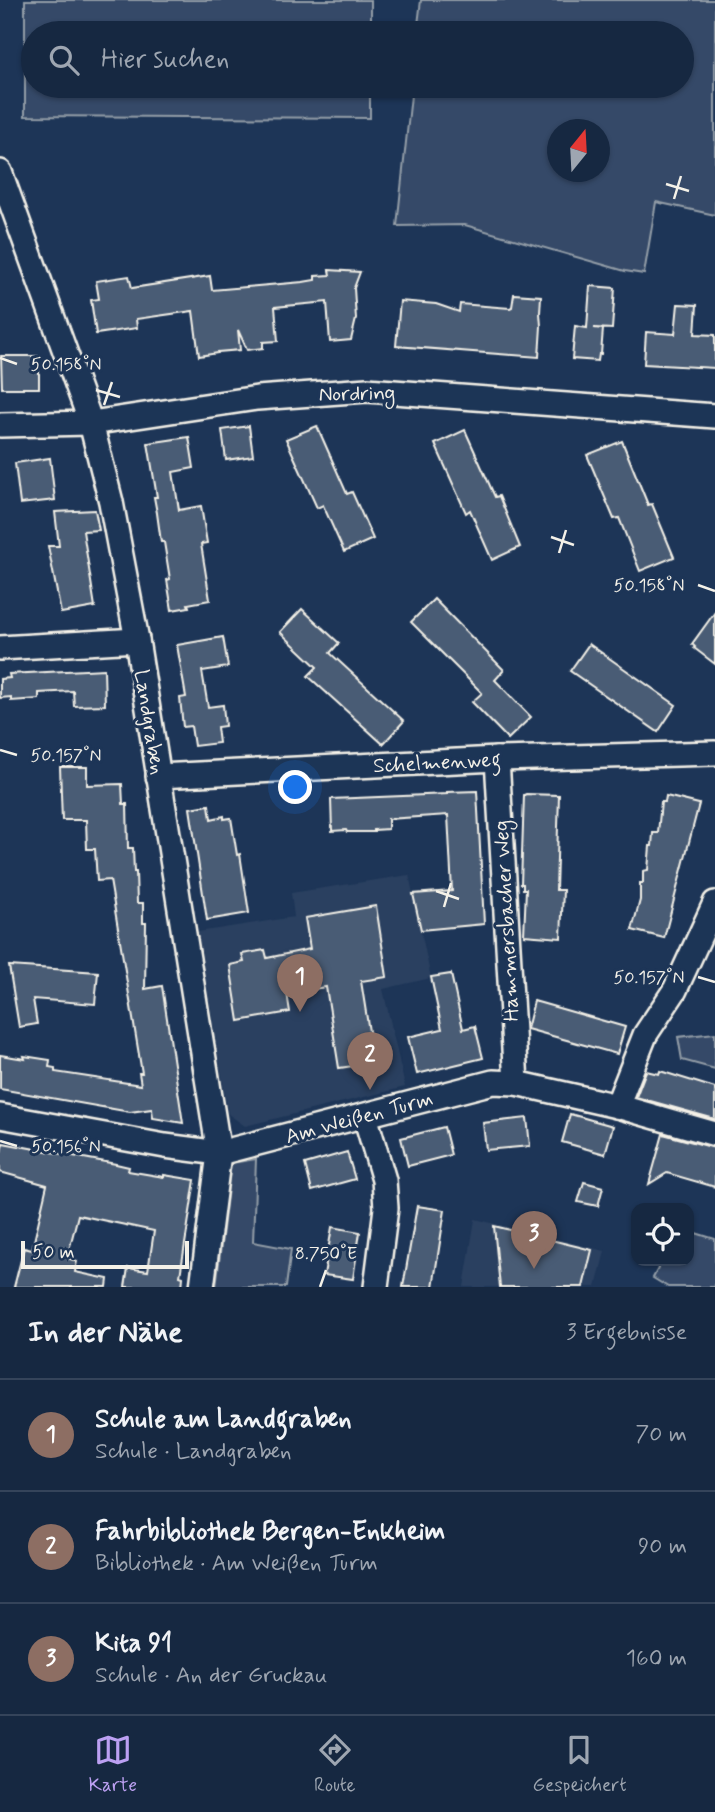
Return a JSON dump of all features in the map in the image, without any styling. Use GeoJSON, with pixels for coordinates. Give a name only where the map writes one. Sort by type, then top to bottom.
{"type":"FeatureCollection","features":[{"type":"Feature","properties":{"kind":"street","name":"Landgraben"},"geometry":{"type":"LineString","coordinates":[[0,172],[91,423],[111,502],[137,640],[219,1153],[202,1287]]}},
{"type":"Feature","properties":{"kind":"street","name":"Nordring"},"geometry":{"type":"LineString","coordinates":[[0,425],[91,423],[257,398],[367,390],[715,416]]}},
{"type":"Feature","properties":{"kind":"street"},"geometry":{"type":"LineString","coordinates":[[0,648],[137,640]]}},
{"type":"Feature","properties":{"kind":"street","name":"Schelmenweg"},"geometry":{"type":"LineString","coordinates":[[158,776],[496,759],[715,752]]}},
{"type":"Feature","properties":{"kind":"street","name":"Hammersbacher Weg"},"geometry":{"type":"LineString","coordinates":[[496,759],[516,1083]]}},
{"type":"Feature","properties":{"kind":"street"},"geometry":{"type":"LineString","coordinates":[[617,1106],[645,1035],[675,990],[715,904]]}},
{"type":"Feature","properties":{"kind":"street","name":"Am Weißen Turm"},"geometry":{"type":"LineString","coordinates":[[0,1116],[219,1153],[493,1082],[516,1083],[617,1106],[715,1134]]}},
{"type":"Feature","properties":{"kind":"street"},"geometry":{"type":"LineString","coordinates":[[365,1116],[384,1180],[386,1208],[376,1287]]}},
{"type":"Feature","properties":{"kind":"shaded area"},"geometry":{"type":"Polygon","coordinates":[[[25,0],[371,0],[371,21],[25,21],[25,0]]]}},
{"type":"Feature","properties":{"kind":"shaded area"},"geometry":{"type":"Polygon","coordinates":[[[421,0],[715,0],[715,215],[656,202],[644,274],[625,271],[465,225],[397,226],[411,98],[694,98],[694,21],[418,21],[421,0]]]}},
{"type":"Feature","properties":{"kind":"shaded area"},"geometry":{"type":"Polygon","coordinates":[[[25,98],[370,98],[370,118],[25,116],[25,98]]]}},
{"type":"Feature","properties":{"kind":"shaded area"},"geometry":{"type":"Polygon","coordinates":[[[409,875],[431,978],[383,989],[405,1087],[245,1126],[228,1114],[198,932],[294,917],[291,893],[409,875]]]}},
{"type":"Feature","properties":{"kind":"shaded area"},"geometry":{"type":"Polygon","coordinates":[[[715,1033],[715,1069],[682,1060],[678,1037],[715,1033]]]}},
{"type":"Feature","properties":{"kind":"shaded area"},"geometry":{"type":"Polygon","coordinates":[[[256,1159],[253,1242],[291,1249],[286,1287],[216,1287],[231,1163],[256,1159]]]}},
{"type":"Feature","properties":{"kind":"shaded area"},"geometry":{"type":"Polygon","coordinates":[[[475,1219],[605,1251],[596,1287],[464,1287],[475,1219]]]}},
{"type":"Feature","properties":{"kind":"shaded area"},"geometry":{"type":"Polygon","coordinates":[[[694,1233],[715,1239],[715,1287],[668,1287],[653,1278],[659,1266],[694,1266],[694,1233]]]}},
{"type":"Feature","properties":{"kind":"building"},"geometry":{"type":"Polygon","coordinates":[[[329,270],[360,272],[354,288],[356,319],[351,340],[330,342],[327,302],[275,307],[278,341],[263,342],[263,348],[247,350],[238,330],[240,350],[199,356],[193,311],[136,319],[137,328],[96,334],[91,300],[99,299],[96,281],[129,276],[132,288],[210,276],[212,290],[315,280],[315,276],[330,275],[329,270]]]}},
{"type":"Feature","properties":{"kind":"building"},"geometry":{"type":"Polygon","coordinates":[[[590,286],[615,288],[612,329],[594,328],[603,329],[598,361],[572,359],[575,326],[587,328],[590,286]]]}},
{"type":"Feature","properties":{"kind":"building"},"geometry":{"type":"Polygon","coordinates":[[[514,294],[541,296],[539,357],[396,346],[400,301],[436,304],[459,312],[460,304],[510,308],[514,294]]]}},
{"type":"Feature","properties":{"kind":"building"},"geometry":{"type":"Polygon","coordinates":[[[678,304],[697,305],[695,334],[715,335],[715,368],[644,364],[646,332],[675,334],[678,304]]]}},
{"type":"Feature","properties":{"kind":"building"},"geometry":{"type":"Polygon","coordinates":[[[1,356],[39,356],[39,388],[2,388],[1,356]]]}},
{"type":"Feature","properties":{"kind":"building"},"geometry":{"type":"Polygon","coordinates":[[[249,426],[253,456],[226,460],[222,430],[249,426]]]}},
{"type":"Feature","properties":{"kind":"building"},"geometry":{"type":"Polygon","coordinates":[[[317,426],[347,494],[352,492],[373,539],[344,552],[323,505],[317,508],[286,439],[317,426]]]}},
{"type":"Feature","properties":{"kind":"building"},"geometry":{"type":"Polygon","coordinates":[[[465,430],[495,497],[499,496],[520,547],[492,560],[470,510],[466,513],[435,444],[465,430]]]}},
{"type":"Feature","properties":{"kind":"building"},"geometry":{"type":"Polygon","coordinates":[[[189,437],[194,468],[173,472],[179,510],[201,506],[207,543],[201,544],[210,600],[172,610],[167,580],[170,579],[164,542],[161,542],[148,443],[189,437]]]}},
{"type":"Feature","properties":{"kind":"building"},"geometry":{"type":"Polygon","coordinates":[[[622,441],[648,505],[652,504],[674,557],[640,571],[619,518],[614,519],[587,455],[622,441]]]}},
{"type":"Feature","properties":{"kind":"building"},"geometry":{"type":"Polygon","coordinates":[[[50,458],[55,500],[20,504],[15,463],[50,458]]]}},
{"type":"Feature","properties":{"kind":"building"},"geometry":{"type":"Polygon","coordinates":[[[95,510],[99,530],[83,531],[95,607],[61,613],[48,546],[59,546],[55,512],[95,510]]]}},
{"type":"Feature","properties":{"kind":"building"},"geometry":{"type":"Polygon","coordinates":[[[434,599],[504,670],[495,680],[531,717],[508,739],[472,702],[482,693],[411,622],[434,599]]]}},
{"type":"Feature","properties":{"kind":"building"},"geometry":{"type":"Polygon","coordinates":[[[302,609],[339,643],[330,653],[404,721],[383,744],[308,676],[317,667],[280,632],[302,609]]]}},
{"type":"Feature","properties":{"kind":"building"},"geometry":{"type":"Polygon","coordinates":[[[715,612],[715,664],[692,644],[715,612]]]}},
{"type":"Feature","properties":{"kind":"building"},"geometry":{"type":"Polygon","coordinates":[[[223,637],[228,667],[202,671],[208,707],[223,705],[225,726],[217,727],[219,743],[194,746],[191,726],[183,727],[180,698],[186,697],[177,645],[223,637]]]}},
{"type":"Feature","properties":{"kind":"building"},"geometry":{"type":"Polygon","coordinates":[[[589,644],[676,705],[658,732],[570,671],[589,644]]]}},
{"type":"Feature","properties":{"kind":"building"},"geometry":{"type":"Polygon","coordinates":[[[104,669],[105,705],[74,706],[73,691],[39,693],[39,699],[11,701],[11,697],[0,698],[0,679],[10,678],[9,674],[104,669]]]}},
{"type":"Feature","properties":{"kind":"building"},"geometry":{"type":"Polygon","coordinates":[[[60,767],[87,767],[87,785],[122,784],[123,804],[127,804],[128,848],[133,848],[137,903],[143,903],[143,923],[146,923],[145,989],[162,986],[183,1123],[153,1118],[152,1109],[130,1112],[0,1089],[0,1055],[50,1060],[49,1067],[55,1068],[55,1072],[141,1085],[139,1073],[142,1073],[110,880],[97,881],[95,849],[87,849],[86,820],[62,820],[60,767]]]}},
{"type":"Feature","properties":{"kind":"building"},"geometry":{"type":"Polygon","coordinates":[[[477,791],[484,924],[421,930],[413,894],[452,891],[448,815],[388,819],[388,829],[374,832],[332,831],[331,799],[477,791]]]}},
{"type":"Feature","properties":{"kind":"building"},"geometry":{"type":"Polygon","coordinates":[[[526,794],[559,795],[556,890],[563,890],[561,938],[524,935],[526,889],[523,889],[521,884],[526,794]]]}},
{"type":"Feature","properties":{"kind":"building"},"geometry":{"type":"Polygon","coordinates":[[[666,796],[699,804],[664,938],[632,930],[640,900],[643,871],[648,870],[653,833],[658,833],[661,802],[665,802],[666,796]]]}},
{"type":"Feature","properties":{"kind":"building"},"geometry":{"type":"Polygon","coordinates":[[[209,805],[211,819],[224,816],[224,819],[231,818],[237,855],[240,854],[249,913],[207,920],[190,808],[209,805]]]}},
{"type":"Feature","properties":{"kind":"building"},"geometry":{"type":"Polygon","coordinates":[[[376,906],[387,977],[361,981],[374,1063],[339,1068],[326,987],[287,993],[290,1012],[239,1021],[230,965],[244,962],[242,954],[265,950],[267,958],[310,949],[305,918],[376,906]]]}},
{"type":"Feature","properties":{"kind":"building"},"geometry":{"type":"Polygon","coordinates":[[[9,966],[98,972],[95,1004],[33,999],[37,1024],[19,1027],[9,966]]]}},
{"type":"Feature","properties":{"kind":"building"},"geometry":{"type":"Polygon","coordinates":[[[451,974],[463,1029],[475,1026],[483,1058],[417,1074],[408,1037],[442,1029],[431,977],[451,974]]]}},
{"type":"Feature","properties":{"kind":"building"},"geometry":{"type":"Polygon","coordinates":[[[534,1001],[625,1027],[617,1054],[527,1029],[534,1001]]]}},
{"type":"Feature","properties":{"kind":"building"},"geometry":{"type":"Polygon","coordinates":[[[646,1071],[659,1074],[660,1071],[715,1088],[715,1119],[636,1097],[646,1071]]]}},
{"type":"Feature","properties":{"kind":"building"},"geometry":{"type":"Polygon","coordinates":[[[570,1114],[613,1126],[605,1154],[562,1142],[570,1114]]]}},
{"type":"Feature","properties":{"kind":"building"},"geometry":{"type":"Polygon","coordinates":[[[527,1118],[530,1146],[486,1150],[483,1123],[527,1118]]]}},
{"type":"Feature","properties":{"kind":"building"},"geometry":{"type":"Polygon","coordinates":[[[444,1127],[451,1155],[408,1166],[401,1138],[444,1127]]]}},
{"type":"Feature","properties":{"kind":"building"},"geometry":{"type":"Polygon","coordinates":[[[663,1134],[715,1148],[715,1187],[667,1173],[649,1184],[663,1134]]]}},
{"type":"Feature","properties":{"kind":"building"},"geometry":{"type":"Polygon","coordinates":[[[3,1143],[116,1164],[129,1167],[128,1171],[195,1180],[180,1276],[183,1277],[182,1287],[125,1287],[128,1268],[148,1271],[154,1231],[78,1215],[67,1258],[77,1261],[75,1272],[108,1279],[107,1287],[14,1287],[24,1248],[32,1250],[47,1185],[0,1172],[3,1143]]]}},
{"type":"Feature","properties":{"kind":"building"},"geometry":{"type":"Polygon","coordinates":[[[347,1152],[355,1179],[312,1191],[305,1164],[347,1152]]]}},
{"type":"Feature","properties":{"kind":"building"},"geometry":{"type":"Polygon","coordinates":[[[584,1182],[603,1187],[598,1206],[578,1202],[584,1182]]]}},
{"type":"Feature","properties":{"kind":"building"},"geometry":{"type":"Polygon","coordinates":[[[417,1206],[445,1210],[433,1287],[403,1287],[417,1206]]]}},
{"type":"Feature","properties":{"kind":"building"},"geometry":{"type":"Polygon","coordinates":[[[494,1226],[592,1250],[583,1287],[500,1287],[494,1226]]]}},
{"type":"Feature","properties":{"kind":"building"},"geometry":{"type":"Polygon","coordinates":[[[332,1227],[360,1232],[353,1279],[324,1275],[332,1227]]]}},
{"type":"Feature","properties":{"kind":"place","name":"Schule am Landgraben"},"geometry":{"type":"Point","coordinates":[300,1012]}},
{"type":"Feature","properties":{"kind":"place","name":"Fahrbibliothek Bergen-Enkheim"},"geometry":{"type":"Point","coordinates":[370,1090]}},
{"type":"Feature","properties":{"kind":"place","name":"Kita 91"},"geometry":{"type":"Point","coordinates":[534,1269]}}]}
